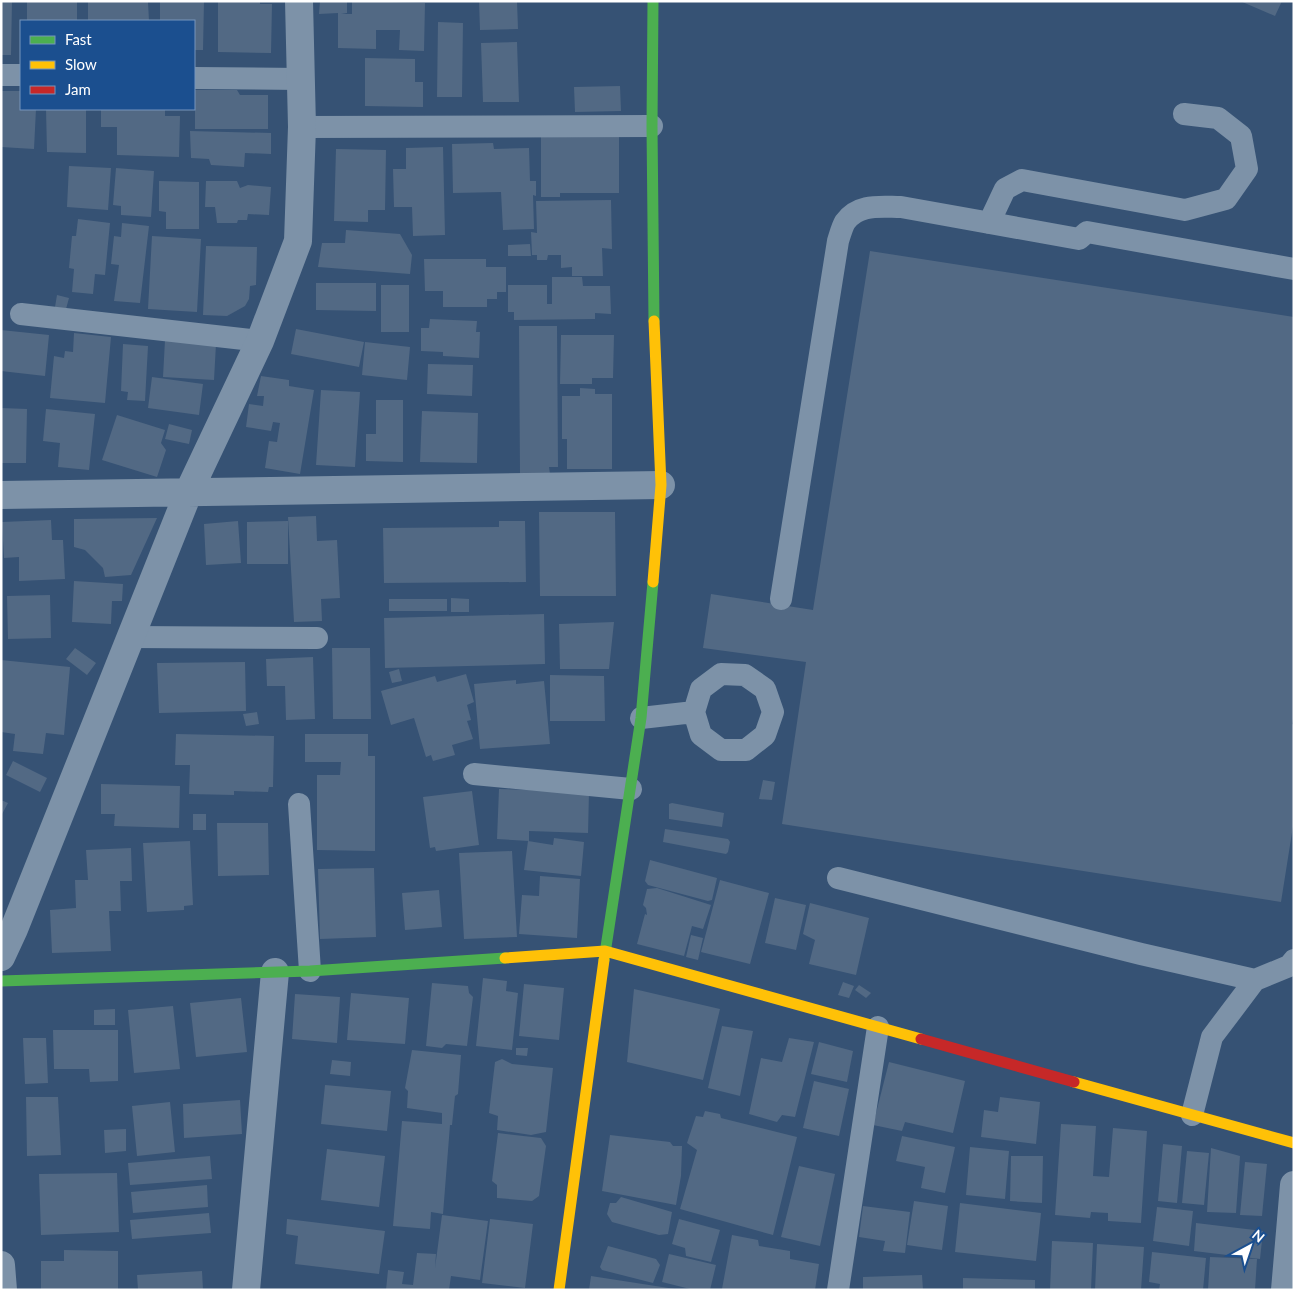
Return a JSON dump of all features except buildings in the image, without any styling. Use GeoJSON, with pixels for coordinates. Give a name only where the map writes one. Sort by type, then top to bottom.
{"type":"FeatureCollection","features":[{"type":"Feature","properties":{"kind":"street"},"geometry":{"type":"LineString","coordinates":[[1,958],[189,491],[260,341],[298,241],[302,127],[299,1]]}},
{"type":"Feature","properties":{"kind":"street"},"geometry":{"type":"LineString","coordinates":[[559,1290],[605,951],[641,718],[661,485],[654,300],[653,1]]}},
{"type":"Feature","properties":{"kind":"street"},"geometry":{"type":"LineString","coordinates":[[1,494],[661,485]]}},
{"type":"Feature","properties":{"kind":"street"},"geometry":{"type":"LineString","coordinates":[[1,982],[310,971],[605,951],[1294,1143]]}},
{"type":"Feature","properties":{"kind":"street"},"geometry":{"type":"LineString","coordinates":[[246,1290],[275,972]]}},
{"type":"Feature","properties":{"kind":"street"},"geometry":{"type":"LineString","coordinates":[[1285,1290],[1294,1186]]}},
{"type":"Feature","properties":{"kind":"street"},"geometry":{"type":"LineString","coordinates":[[1,1265],[3,1290]]}},
{"type":"Feature","properties":{"kind":"lane"},"geometry":{"type":"LineString","coordinates":[[1,75],[20,75]]}},
{"type":"Feature","properties":{"kind":"lane"},"geometry":{"type":"LineString","coordinates":[[195,78],[301,79]]}},
{"type":"Feature","properties":{"kind":"lane"},"geometry":{"type":"LineString","coordinates":[[989,223],[1004,190],[1022,180],[1185,210],[1226,199],[1247,169],[1241,136],[1218,118],[1184,114]]}},
{"type":"Feature","properties":{"kind":"lane"},"geometry":{"type":"LineString","coordinates":[[302,127],[652,126]]}},
{"type":"Feature","properties":{"kind":"lane"},"geometry":{"type":"LineString","coordinates":[[781,599],[838,241],[846,222],[858,210],[872,207],[901,207],[1079,239],[1088,232],[1294,269]]}},
{"type":"Feature","properties":{"kind":"lane"},"geometry":{"type":"LineString","coordinates":[[21,314],[260,341]]}},
{"type":"Feature","properties":{"kind":"lane"},"geometry":{"type":"LineString","coordinates":[[130,637],[317,638]]}},
{"type":"Feature","properties":{"kind":"lane"},"geometry":{"type":"LineString","coordinates":[[641,718],[694,712]]}},
{"type":"Feature","properties":{"kind":"lane"},"geometry":{"type":"LineString","coordinates":[[474,774],[631,789]]}},
{"type":"Feature","properties":{"kind":"lane"},"geometry":{"type":"LineString","coordinates":[[299,804],[310,971]]}},
{"type":"Feature","properties":{"kind":"lane"},"geometry":{"type":"LineString","coordinates":[[838,878],[1141,954],[1256,980]]}},
{"type":"Feature","properties":{"kind":"lane"},"geometry":{"type":"LineString","coordinates":[[1192,1115],[1212,1037],[1256,980],[1289,966],[1294,960]]}},
{"type":"Feature","properties":{"kind":"lane"},"geometry":{"type":"LineString","coordinates":[[838,1290],[878,1027]]}},
{"type":"Feature","properties":{"kind":"traffic: fast"},"geometry":{"type":"LineString","coordinates":[[653,1],[654,321]]}},
{"type":"Feature","properties":{"kind":"traffic: fast"},"geometry":{"type":"LineString","coordinates":[[604,960],[641,718],[653,582]]}},
{"type":"Feature","properties":{"kind":"traffic: fast"},"geometry":{"type":"LineString","coordinates":[[1,981],[310,971],[505,958]]}},
{"type":"Feature","properties":{"kind":"traffic: slow"},"geometry":{"type":"LineString","coordinates":[[653,582],[661,485],[654,321]]}},
{"type":"Feature","properties":{"kind":"traffic: slow"},"geometry":{"type":"LineString","coordinates":[[505,958],[605,951],[921,1039]]}},
{"type":"Feature","properties":{"kind":"traffic: slow"},"geometry":{"type":"LineString","coordinates":[[559,1290],[604,960]]}},
{"type":"Feature","properties":{"kind":"traffic: slow"},"geometry":{"type":"LineString","coordinates":[[1074,1082],[1294,1143]]}},
{"type":"Feature","properties":{"kind":"traffic: jam"},"geometry":{"type":"LineString","coordinates":[[921,1039],[1074,1082]]}}]}
